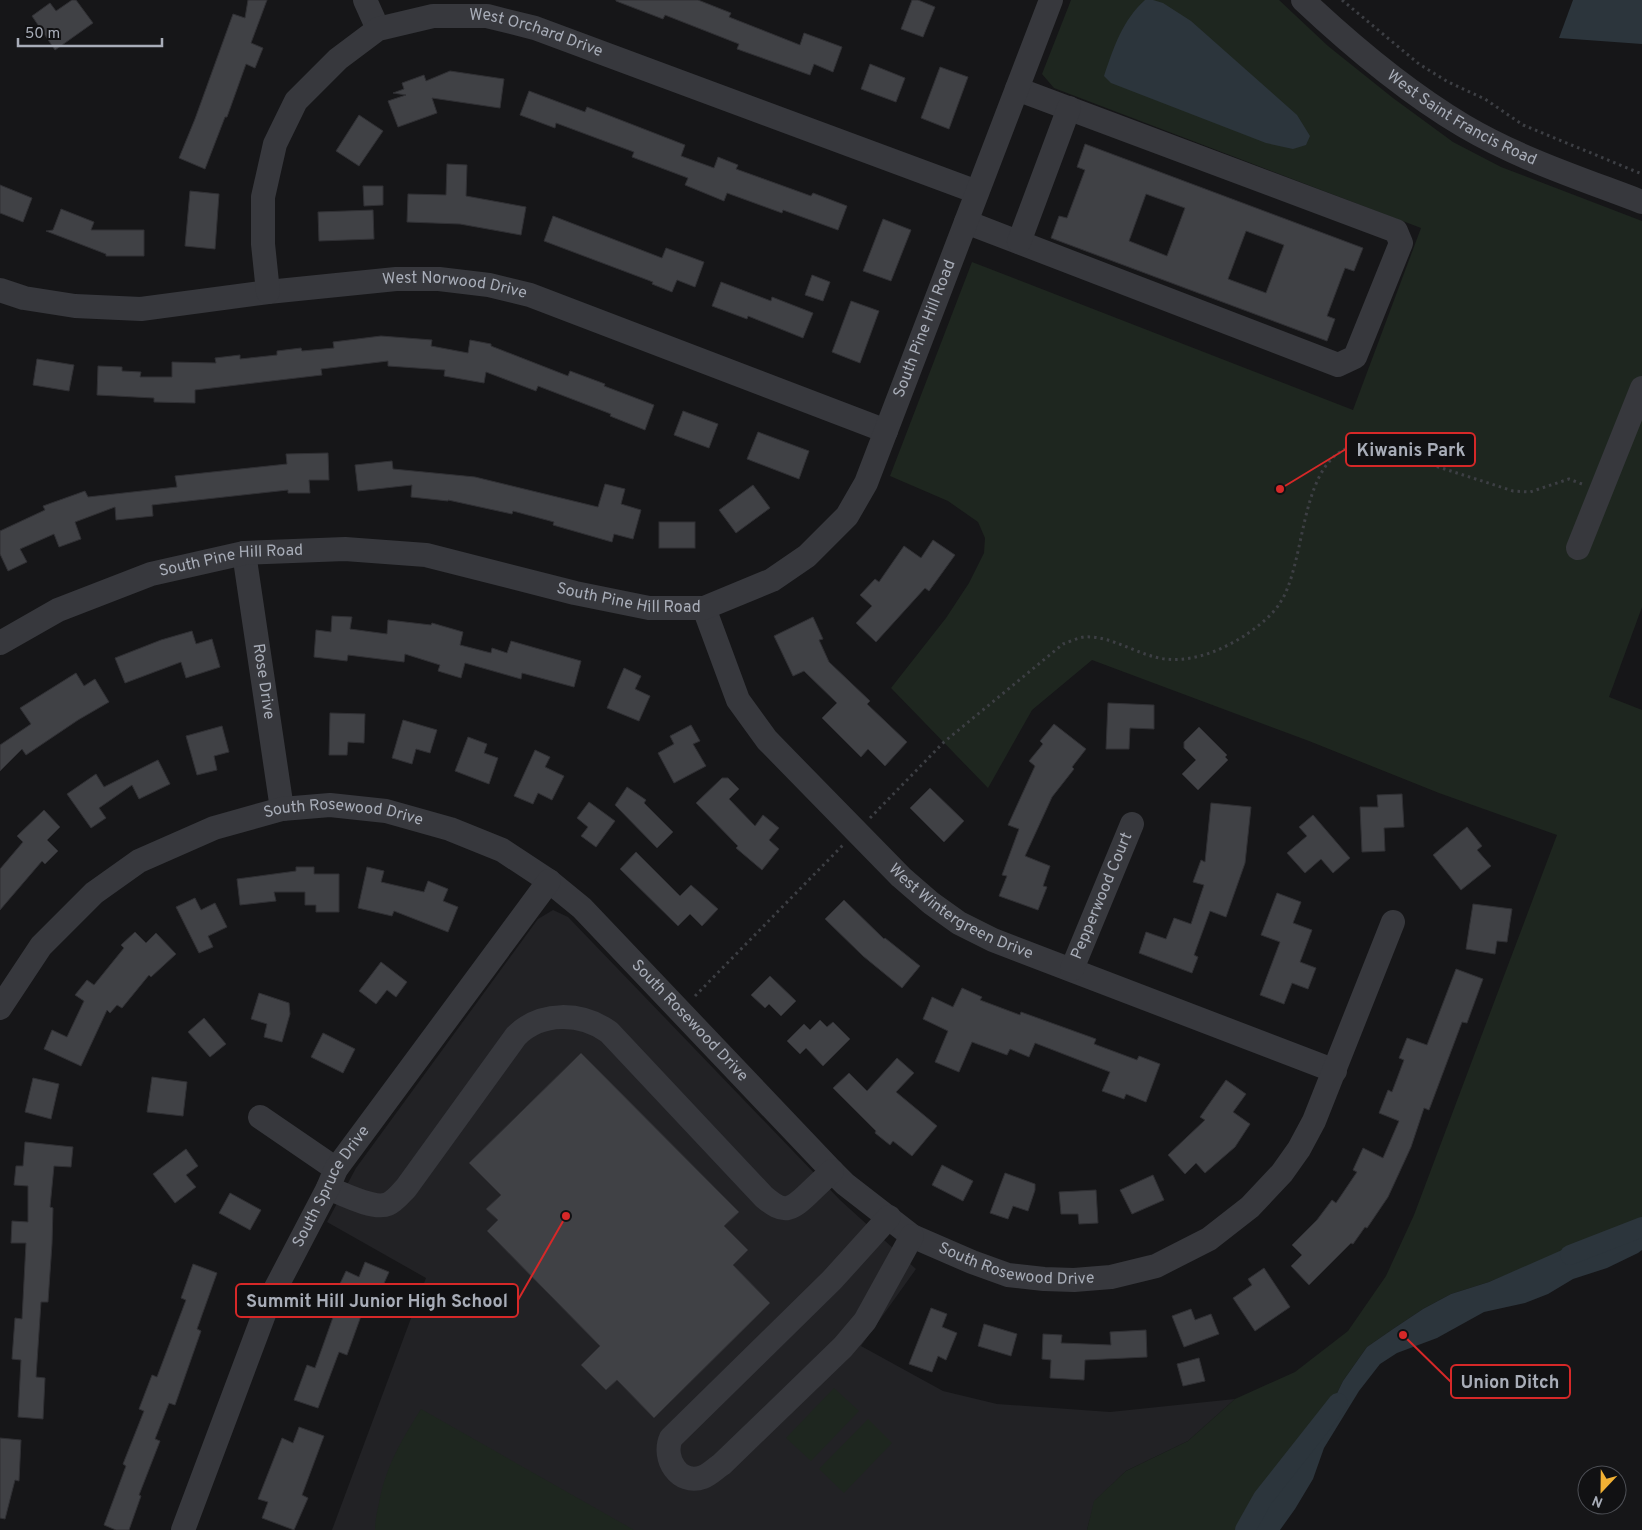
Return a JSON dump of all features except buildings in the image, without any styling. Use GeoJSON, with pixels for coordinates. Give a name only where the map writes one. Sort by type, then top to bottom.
{"type":"FeatureCollection","features":[{"type":"Feature","properties":{"kind":"street"},"geometry":{"type":"LineString","coordinates":[[365,0],[378,30]]}},
{"type":"Feature","properties":{"kind":"street","name":"South Pine Hill Road"},"geometry":{"type":"LineString","coordinates":[[0,643],[58,610],[151,574],[244,553],[345,549],[426,555],[575,593],[649,608],[704,608],[772,580],[807,556],[847,516],[866,483],[1051,0]]}},
{"type":"Feature","properties":{"kind":"street","name":"West Saint Francis Road"},"geometry":{"type":"LineString","coordinates":[[1303,0],[1394,79],[1465,126],[1536,162],[1642,202]]}},
{"type":"Feature","properties":{"kind":"street","name":"West Orchard Drive"},"geometry":{"type":"LineString","coordinates":[[268,292],[263,244],[263,197],[275,144],[296,101],[338,59],[378,30],[433,16],[487,16],[535,28],[977,192]]}},
{"type":"Feature","properties":{"kind":"street"},"geometry":{"type":"LineString","coordinates":[[966,222],[1338,365],[1355,357],[1401,243],[1396,231],[1017,89]]}},
{"type":"Feature","properties":{"kind":"street"},"geometry":{"type":"LineString","coordinates":[[1019,242],[1069,108]]}},
{"type":"Feature","properties":{"kind":"street","name":"West Norwood Drive"},"geometry":{"type":"LineString","coordinates":[[0,290],[24,298],[74,306],[141,309],[268,292],[396,278],[439,278],[489,285],[530,295],[886,431]]}},
{"type":"Feature","properties":{"kind":"street"},"geometry":{"type":"LineString","coordinates":[[1578,548],[1642,388]]}},
{"type":"Feature","properties":{"kind":"street","name":"Rose Drive"},"geometry":{"type":"LineString","coordinates":[[244,553],[282,809]]}},
{"type":"Feature","properties":{"kind":"street","name":"West Wintergreen Drive"},"geometry":{"type":"LineString","coordinates":[[704,608],[738,700],[767,740],[901,877],[930,904],[958,923],[993,940],[1335,1071]]}},
{"type":"Feature","properties":{"kind":"street","name":"South Rosewood Drive"},"geometry":{"type":"LineString","coordinates":[[0,1008],[41,946],[94,893],[140,861],[214,828],[282,809],[330,805],[386,811],[450,829],[502,850],[549,881],[582,908],[845,1184],[912,1236],[972,1262],[1008,1275],[1044,1280],[1074,1280],[1111,1277],[1156,1266],[1209,1239],[1250,1208],[1282,1173],[1299,1149],[1314,1121],[1393,922]]}},
{"type":"Feature","properties":{"kind":"street","name":"Pepperwood Court"},"geometry":{"type":"LineString","coordinates":[[1072,969],[1132,824]]}},
{"type":"Feature","properties":{"kind":"street","name":"South Spruce Drive"},"geometry":{"type":"LineString","coordinates":[[183,1530],[269,1301],[332,1179],[549,881]]}},
{"type":"Feature","properties":{"kind":"street"},"geometry":{"type":"LineString","coordinates":[[260,1117],[332,1179],[378,1206],[389,1204],[406,1188],[516,1036],[529,1025],[551,1017],[583,1019],[600,1025],[609,1032],[773,1205],[783,1209],[796,1206],[832,1171]]}},
{"type":"Feature","properties":{"kind":"street"},"geometry":{"type":"LineString","coordinates":[[889,1217],[832,1280],[671,1438],[669,1444],[670,1461],[673,1468],[681,1475],[692,1478],[703,1477],[722,1464],[843,1347],[865,1321],[912,1236]]}},
{"type":"Feature","properties":{"kind":"path"},"geometry":{"type":"LineString","coordinates":[[1342,0],[1419,64],[1448,82],[1485,99],[1523,125],[1642,174]]}},
{"type":"Feature","properties":{"kind":"path"},"geometry":{"type":"LineString","coordinates":[[689,1002],[944,742],[1063,644],[1083,637],[1099,638],[1164,659],[1193,658],[1214,652],[1244,636],[1262,622],[1280,603],[1290,581],[1315,485],[1327,463],[1345,449],[1367,444],[1513,492],[1530,492],[1569,479],[1601,492]]}},
{"type":"Feature","properties":{"kind":"shaded area"},"geometry":{"type":"Polygon","coordinates":[[[1071,0],[1279,0],[1328,46],[1393,98],[1453,142],[1501,167],[1642,221],[1642,607],[1609,697],[1642,710],[1642,1229],[1624,1241],[1603,1245],[1513,1272],[1451,1294],[1423,1309],[1367,1347],[1343,1381],[1316,1436],[1307,1450],[1242,1530],[1087,1530],[1094,1501],[1126,1471],[1188,1441],[1235,1399],[1295,1372],[1348,1331],[1386,1276],[1414,1215],[1557,835],[1439,793],[1309,741],[1092,660],[1032,710],[988,788],[891,688],[946,618],[969,583],[984,553],[985,538],[978,522],[948,501],[890,476],[972,262],[1353,410],[1421,228],[1054,88],[1042,74],[1071,0]]]}},
{"type":"Feature","properties":{"kind":"shaded area"},"geometry":{"type":"Polygon","coordinates":[[[1145,0],[1163,3],[1191,21],[1297,115],[1310,136],[1306,145],[1293,149],[1266,143],[1111,83],[1104,76],[1115,45],[1130,17],[1145,0]]]}},
{"type":"Feature","properties":{"kind":"shaded area"},"geometry":{"type":"Polygon","coordinates":[[[1573,0],[1642,0],[1642,44],[1559,38],[1573,0]]]}},
{"type":"Feature","properties":{"kind":"shaded area"},"geometry":{"type":"Polygon","coordinates":[[[553,910],[568,917],[840,1200],[916,1269],[861,1346],[943,1391],[997,1404],[1110,1412],[1235,1399],[1188,1441],[1126,1471],[1095,1501],[1087,1530],[332,1530],[426,1278],[327,1222],[356,1168],[538,919],[553,910]]]}},
{"type":"Feature","properties":{"kind":"shaded area"},"geometry":{"type":"Polygon","coordinates":[[[1642,1229],[1642,1250],[1638,1253],[1607,1268],[1573,1279],[1548,1294],[1525,1303],[1484,1312],[1437,1338],[1397,1353],[1380,1364],[1359,1391],[1324,1448],[1313,1479],[1280,1530],[1242,1530],[1307,1450],[1316,1436],[1343,1381],[1367,1347],[1423,1309],[1451,1294],[1489,1282],[1562,1250],[1624,1241],[1642,1229]]]}},
{"type":"Feature","properties":{"kind":"shaded area"},"geometry":{"type":"Polygon","coordinates":[[[834,1388],[859,1411],[811,1461],[786,1438],[834,1388]]]}},
{"type":"Feature","properties":{"kind":"shaded area"},"geometry":{"type":"Polygon","coordinates":[[[421,1409],[634,1530],[375,1530],[382,1490],[390,1465],[421,1409]]]}},
{"type":"Feature","properties":{"kind":"shaded area"},"geometry":{"type":"Polygon","coordinates":[[[868,1419],[892,1443],[844,1493],[819,1469],[868,1419]]]}},
{"type":"Feature","properties":{"kind":"waterway"},"geometry":{"type":"LineString","coordinates":[[1570,1255],[1642,1227]]}},
{"type":"Feature","properties":{"kind":"waterway"},"geometry":{"type":"LineString","coordinates":[[1245,1530],[1263,1498],[1338,1403]]}},
{"type":"Feature","properties":{"kind":"place","name":"Kiwanis Park"},"geometry":{"type":"Point","coordinates":[1280,489]}},
{"type":"Feature","properties":{"kind":"place","name":"Summit Hill Junior High School"},"geometry":{"type":"Point","coordinates":[566,1216]}},
{"type":"Feature","properties":{"kind":"place","name":"Union Ditch"},"geometry":{"type":"Point","coordinates":[1403,1335]}}]}
